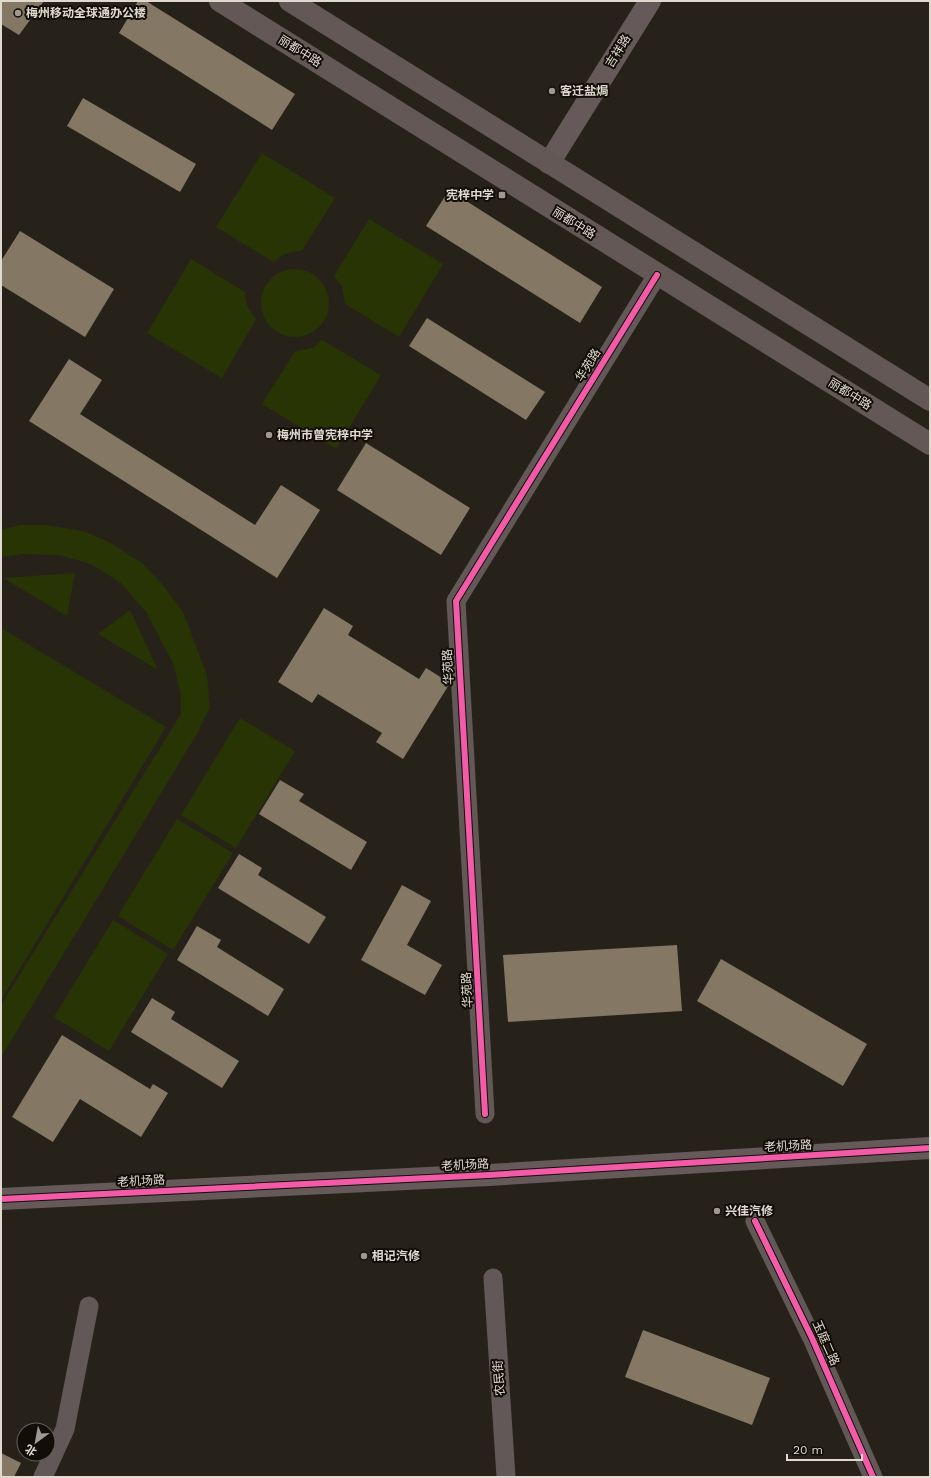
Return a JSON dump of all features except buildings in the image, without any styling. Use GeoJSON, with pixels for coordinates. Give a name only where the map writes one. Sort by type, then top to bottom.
{"type":"FeatureCollection","features":[{"type":"Feature","properties":{"kind":"main road","name":"丽都中路"},"geometry":{"type":"LineString","coordinates":[[220,1],[930,444]]}},
{"type":"Feature","properties":{"kind":"main road"},"geometry":{"type":"LineString","coordinates":[[290,1],[930,400]]}},
{"type":"Feature","properties":{"kind":"street","name":"吉祥路"},"geometry":{"type":"LineString","coordinates":[[549,163],[650,1]]}},
{"type":"Feature","properties":{"kind":"street","name":"华苑路"},"geometry":{"type":"LineString","coordinates":[[485,1114],[456,601],[657,274]]}},
{"type":"Feature","properties":{"kind":"street","name":"老机场路"},"geometry":{"type":"LineString","coordinates":[[1,1199],[489,1175],[930,1148]]}},
{"type":"Feature","properties":{"kind":"street","name":"玉庭二路"},"geometry":{"type":"LineString","coordinates":[[755,1221],[812,1338],[873,1477]]}},
{"type":"Feature","properties":{"kind":"street","name":"农民街"},"geometry":{"type":"LineString","coordinates":[[493,1278],[506,1477]]}},
{"type":"Feature","properties":{"kind":"street"},"geometry":{"type":"LineString","coordinates":[[43,1477],[66,1429],[90,1306]]}},
{"type":"Feature","properties":{"kind":"green space"},"geometry":{"type":"Polygon","coordinates":[[[262,153],[335,198],[302,251],[287,254],[274,262],[216,227],[262,153]]]}},
{"type":"Feature","properties":{"kind":"green space"},"geometry":{"type":"Polygon","coordinates":[[[369,219],[443,264],[399,337],[345,304],[342,286],[334,276],[369,219]]]}},
{"type":"Feature","properties":{"kind":"green space"},"geometry":{"type":"Polygon","coordinates":[[[191,259],[245,292],[248,307],[256,319],[222,378],[147,333],[191,259]]]}},
{"type":"Feature","properties":{"kind":"green space"},"geometry":{"type":"Polygon","coordinates":[[[295,269],[308,272],[319,279],[326,290],[329,303],[326,316],[319,327],[308,334],[295,337],[282,334],[271,327],[264,316],[261,303],[264,290],[271,279],[282,272],[295,269]]]}},
{"type":"Feature","properties":{"kind":"green space"},"geometry":{"type":"Polygon","coordinates":[[[322,340],[381,375],[336,449],[262,404],[295,351],[313,348],[322,340]]]}},
{"type":"Feature","properties":{"kind":"green space"},"geometry":{"type":"Polygon","coordinates":[[[20,525],[46,525],[83,531],[109,542],[142,563],[162,584],[183,612],[207,675],[210,707],[198,732],[1,1057],[1,1005],[181,714],[181,695],[173,663],[146,612],[121,583],[91,564],[59,555],[23,554],[1,557],[1,530],[20,525]]]}},
{"type":"Feature","properties":{"kind":"green space"},"geometry":{"type":"Polygon","coordinates":[[[75,573],[67,616],[3,578],[75,573]]]}},
{"type":"Feature","properties":{"kind":"green space"},"geometry":{"type":"Polygon","coordinates":[[[130,610],[158,670],[98,634],[130,610]]]}},
{"type":"Feature","properties":{"kind":"green space"},"geometry":{"type":"Polygon","coordinates":[[[1,628],[166,727],[1,1000],[1,628]]]}},
{"type":"Feature","properties":{"kind":"green space"},"geometry":{"type":"Polygon","coordinates":[[[240,718],[295,751],[236,848],[181,815],[240,718]]]}},
{"type":"Feature","properties":{"kind":"green space"},"geometry":{"type":"Polygon","coordinates":[[[177,819],[233,853],[173,950],[118,916],[177,819]]]}},
{"type":"Feature","properties":{"kind":"green space"},"geometry":{"type":"Polygon","coordinates":[[[113,920],[168,954],[109,1051],[54,1017],[113,920]]]}},
{"type":"Feature","properties":{"kind":"cycle path"},"geometry":{"type":"LineString","coordinates":[[485,1114],[456,601],[657,275]]}},
{"type":"Feature","properties":{"kind":"cycle path"},"geometry":{"type":"LineString","coordinates":[[1,1199],[489,1175],[930,1148]]}},
{"type":"Feature","properties":{"kind":"cycle path"},"geometry":{"type":"LineString","coordinates":[[755,1221],[812,1338],[873,1477]]}},
{"type":"Feature","properties":{"kind":"place","name":"梅州移动全球通办公楼"},"geometry":{"type":"Point","coordinates":[18,13]}},
{"type":"Feature","properties":{"kind":"place","name":"客迁盐焗"},"geometry":{"type":"Point","coordinates":[552,91]}},
{"type":"Feature","properties":{"kind":"place","name":"宪梓中学"},"geometry":{"type":"Point","coordinates":[502,195]}},
{"type":"Feature","properties":{"kind":"place","name":"梅州市曾宪梓中学"},"geometry":{"type":"Point","coordinates":[269,435]}},
{"type":"Feature","properties":{"kind":"place","name":"兴佳汽修"},"geometry":{"type":"Point","coordinates":[717,1211]}},
{"type":"Feature","properties":{"kind":"place","name":"相记汽修"},"geometry":{"type":"Point","coordinates":[364,1256]}}]}
